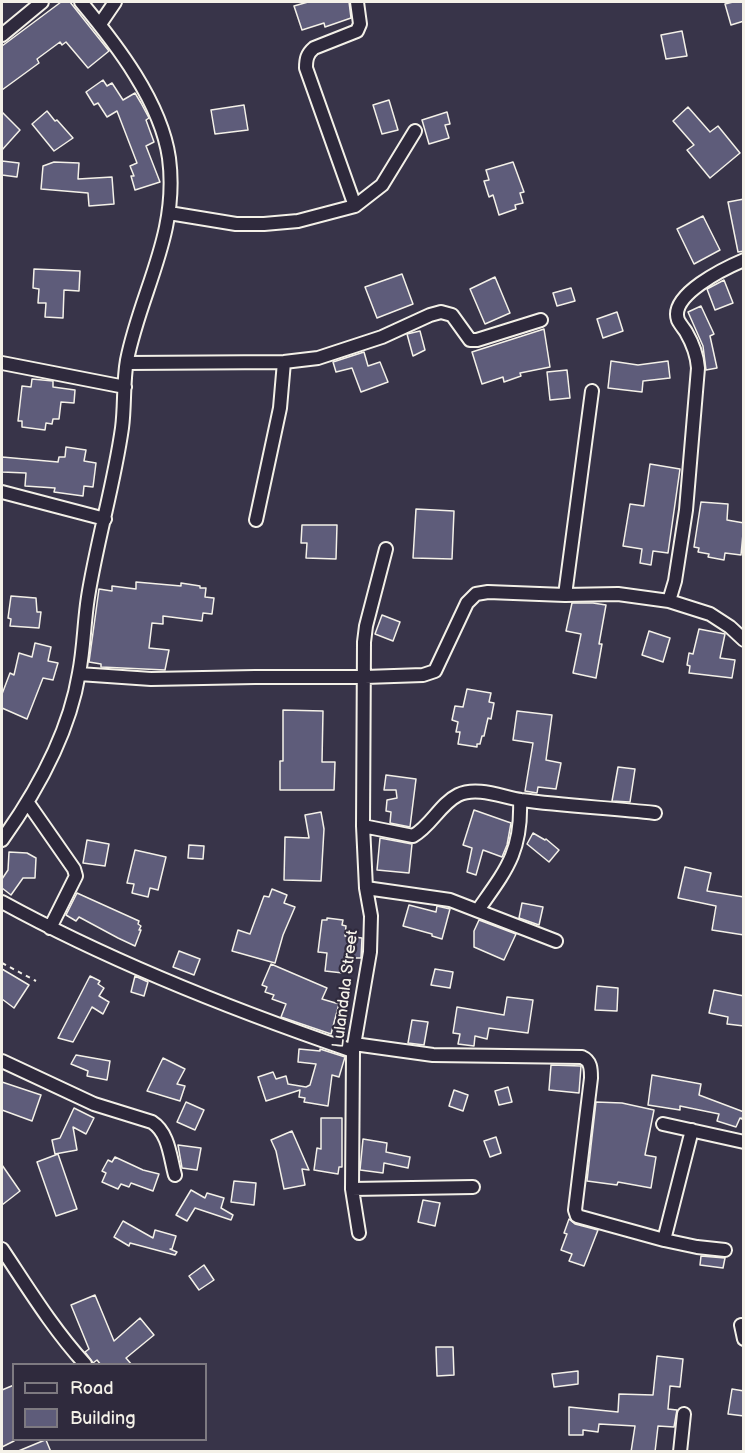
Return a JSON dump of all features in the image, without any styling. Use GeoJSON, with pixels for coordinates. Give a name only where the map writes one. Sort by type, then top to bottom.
{"type":"FeatureCollection","features":[{"type":"Feature","properties":{"kind":"street"},"geometry":{"type":"LineString","coordinates":[[2,35],[42,2]]}},
{"type":"Feature","properties":{"kind":"street"},"geometry":{"type":"LineString","coordinates":[[2,840],[28,803],[64,726],[79,674],[88,596],[116,472],[127,363],[135,328],[163,244],[169,213],[171,184],[162,131],[133,73],[81,2]]}},
{"type":"Feature","properties":{"kind":"street"},"geometry":{"type":"LineString","coordinates":[[99,24],[115,2]]}},
{"type":"Feature","properties":{"kind":"street"},"geometry":{"type":"LineString","coordinates":[[355,206],[306,68],[306,61],[308,53],[314,48],[357,31],[360,24],[357,2]]}},
{"type":"Feature","properties":{"kind":"street"},"geometry":{"type":"LineString","coordinates":[[169,213],[236,224],[264,224],[298,221],[355,206],[382,185],[416,131]]}},
{"type":"Feature","properties":{"kind":"street"},"geometry":{"type":"LineString","coordinates":[[669,601],[675,581],[686,510],[698,368],[697,353],[677,319],[678,306],[700,284],[744,260]]}},
{"type":"Feature","properties":{"kind":"street"},"geometry":{"type":"LineString","coordinates":[[127,363],[284,362],[318,358],[382,336],[441,312],[452,315],[470,340],[477,340],[541,320]]}},
{"type":"Feature","properties":{"kind":"street"},"geometry":{"type":"LineString","coordinates":[[256,520],[280,408],[284,362]]}},
{"type":"Feature","properties":{"kind":"street"},"geometry":{"type":"LineString","coordinates":[[2,363],[125,387]]}},
{"type":"Feature","properties":{"kind":"street"},"geometry":{"type":"LineString","coordinates":[[565,595],[592,391]]}},
{"type":"Feature","properties":{"kind":"street"},"geometry":{"type":"LineString","coordinates":[[2,492],[105,519]]}},
{"type":"Feature","properties":{"kind":"street","name":"Lulandala Street"},"geometry":{"type":"LineString","coordinates":[[359,1233],[352,1189],[354,1047],[370,952],[371,916],[366,888],[363,826],[366,626],[386,549]]}},
{"type":"Feature","properties":{"kind":"street"},"geometry":{"type":"LineString","coordinates":[[79,674],[151,679],[423,675],[435,670],[467,603],[476,594],[488,592],[565,595],[618,594],[669,601],[710,614],[730,627],[744,640]]}},
{"type":"Feature","properties":{"kind":"street"},"geometry":{"type":"LineString","coordinates":[[363,826],[413,836],[459,795],[471,792],[520,800],[656,813]]}},
{"type":"Feature","properties":{"kind":"street"},"geometry":{"type":"LineString","coordinates":[[478,910],[512,858],[519,837],[520,800]]}},
{"type":"Feature","properties":{"kind":"street"},"geometry":{"type":"LineString","coordinates":[[28,803],[74,869],[76,876],[50,928]]}},
{"type":"Feature","properties":{"kind":"street"},"geometry":{"type":"LineString","coordinates":[[366,888],[450,900],[556,941]]}},
{"type":"Feature","properties":{"kind":"street"},"geometry":{"type":"LineString","coordinates":[[2,902],[50,928],[226,1005],[354,1047],[433,1054],[582,1057],[590,1063],[591,1078],[575,1210],[578,1216],[664,1240],[725,1251]]}},
{"type":"Feature","properties":{"kind":"street"},"geometry":{"type":"LineString","coordinates":[[2,1061],[94,1104],[152,1122],[164,1132],[175,1175]]}},
{"type":"Feature","properties":{"kind":"street"},"geometry":{"type":"LineString","coordinates":[[663,1124],[744,1142]]}},
{"type":"Feature","properties":{"kind":"street"},"geometry":{"type":"LineString","coordinates":[[664,1240],[693,1130]]}},
{"type":"Feature","properties":{"kind":"street"},"geometry":{"type":"LineString","coordinates":[[352,1189],[473,1187]]}},
{"type":"Feature","properties":{"kind":"street"},"geometry":{"type":"LineString","coordinates":[[2,1249],[38,1304],[83,1363]]}},
{"type":"Feature","properties":{"kind":"street"},"geometry":{"type":"LineString","coordinates":[[741,1325],[744,1339]]}},
{"type":"Feature","properties":{"kind":"street"},"geometry":{"type":"LineString","coordinates":[[680,1452],[684,1414]]}},
{"type":"Feature","properties":{"kind":"path"},"geometry":{"type":"LineString","coordinates":[[2,963],[36,981]]}},
{"type":"Feature","properties":{"kind":"building"},"geometry":{"type":"Polygon","coordinates":[[[61,2],[70,2],[109,51],[88,68],[66,42],[62,45],[60,42],[37,59],[39,63],[2,90],[2,46],[61,2]]]}},
{"type":"Feature","properties":{"kind":"building"},"geometry":{"type":"Polygon","coordinates":[[[308,2],[349,2],[351,18],[325,27],[324,23],[302,30],[294,6],[308,2]]]}},
{"type":"Feature","properties":{"kind":"building"},"geometry":{"type":"Polygon","coordinates":[[[744,2],[744,21],[731,25],[725,4],[744,2]]]}},
{"type":"Feature","properties":{"kind":"building"},"geometry":{"type":"Polygon","coordinates":[[[682,31],[687,56],[666,59],[661,35],[682,31]]]}},
{"type":"Feature","properties":{"kind":"building"},"geometry":{"type":"Polygon","coordinates":[[[103,80],[107,86],[112,83],[123,100],[135,93],[141,103],[149,118],[146,120],[154,142],[146,146],[160,182],[135,190],[131,176],[134,176],[130,166],[137,163],[117,111],[107,117],[98,103],[94,105],[86,92],[103,80]]]}},
{"type":"Feature","properties":{"kind":"building"},"geometry":{"type":"Polygon","coordinates":[[[389,100],[398,130],[382,134],[373,105],[389,100]]]}},
{"type":"Feature","properties":{"kind":"building"},"geometry":{"type":"Polygon","coordinates":[[[244,105],[248,130],[215,134],[211,110],[244,105]]]}},
{"type":"Feature","properties":{"kind":"building"},"geometry":{"type":"Polygon","coordinates":[[[688,107],[710,132],[718,126],[740,153],[710,178],[687,150],[694,145],[673,121],[688,107]]]}},
{"type":"Feature","properties":{"kind":"building"},"geometry":{"type":"Polygon","coordinates":[[[47,111],[73,138],[54,151],[32,124],[47,111]]]}},
{"type":"Feature","properties":{"kind":"building"},"geometry":{"type":"Polygon","coordinates":[[[2,112],[20,130],[2,150],[2,112]]]}},
{"type":"Feature","properties":{"kind":"building"},"geometry":{"type":"Polygon","coordinates":[[[447,112],[450,124],[445,125],[449,138],[429,144],[422,120],[447,112]]]}},
{"type":"Feature","properties":{"kind":"building"},"geometry":{"type":"Polygon","coordinates":[[[2,161],[19,163],[17,177],[2,175],[2,161]]]}},
{"type":"Feature","properties":{"kind":"building"},"geometry":{"type":"Polygon","coordinates":[[[54,162],[79,163],[78,179],[112,177],[114,204],[89,206],[88,193],[41,189],[43,166],[54,162]]]}},
{"type":"Feature","properties":{"kind":"building"},"geometry":{"type":"Polygon","coordinates":[[[513,162],[524,192],[520,193],[523,203],[515,205],[516,209],[499,215],[493,195],[489,197],[484,181],[489,180],[486,170],[513,162]]]}},
{"type":"Feature","properties":{"kind":"building"},"geometry":{"type":"Polygon","coordinates":[[[744,199],[744,251],[738,252],[728,202],[744,199]]]}},
{"type":"Feature","properties":{"kind":"building"},"geometry":{"type":"Polygon","coordinates":[[[703,216],[720,250],[694,264],[677,229],[703,216]]]}},
{"type":"Feature","properties":{"kind":"building"},"geometry":{"type":"Polygon","coordinates":[[[34,269],[80,271],[79,291],[64,290],[63,318],[45,317],[46,303],[38,303],[39,289],[33,288],[34,269]]]}},
{"type":"Feature","properties":{"kind":"building"},"geometry":{"type":"Polygon","coordinates":[[[402,274],[413,304],[377,318],[365,287],[402,274]]]}},
{"type":"Feature","properties":{"kind":"building"},"geometry":{"type":"Polygon","coordinates":[[[495,277],[510,313],[485,324],[470,289],[495,277]]]}},
{"type":"Feature","properties":{"kind":"building"},"geometry":{"type":"Polygon","coordinates":[[[724,280],[733,303],[715,310],[707,289],[724,280]]]}},
{"type":"Feature","properties":{"kind":"building"},"geometry":{"type":"Polygon","coordinates":[[[571,288],[575,301],[557,306],[553,293],[571,288]]]}},
{"type":"Feature","properties":{"kind":"building"},"geometry":{"type":"Polygon","coordinates":[[[701,306],[714,334],[710,336],[717,368],[706,370],[703,346],[688,312],[701,306]]]}},
{"type":"Feature","properties":{"kind":"building"},"geometry":{"type":"Polygon","coordinates":[[[617,312],[623,331],[603,338],[597,319],[617,312]]]}},
{"type":"Feature","properties":{"kind":"building"},"geometry":{"type":"Polygon","coordinates":[[[544,329],[550,367],[520,373],[521,376],[504,382],[503,377],[482,384],[472,352],[544,329]]]}},
{"type":"Feature","properties":{"kind":"building"},"geometry":{"type":"Polygon","coordinates":[[[420,331],[425,350],[413,356],[407,334],[420,331]]]}},
{"type":"Feature","properties":{"kind":"building"},"geometry":{"type":"Polygon","coordinates":[[[364,352],[368,366],[380,362],[388,382],[361,392],[352,368],[336,372],[333,362],[364,352]]]}},
{"type":"Feature","properties":{"kind":"building"},"geometry":{"type":"Polygon","coordinates":[[[611,361],[638,365],[668,361],[670,378],[643,381],[642,392],[608,388],[611,361]]]}},
{"type":"Feature","properties":{"kind":"building"},"geometry":{"type":"Polygon","coordinates":[[[567,370],[570,398],[550,400],[547,372],[567,370]]]}},
{"type":"Feature","properties":{"kind":"building"},"geometry":{"type":"Polygon","coordinates":[[[32,379],[53,381],[53,387],[75,390],[74,403],[61,402],[59,419],[53,419],[52,424],[46,423],[45,430],[22,427],[22,421],[18,421],[22,386],[31,387],[32,379]]]}},
{"type":"Feature","properties":{"kind":"building"},"geometry":{"type":"Polygon","coordinates":[[[66,447],[86,450],[84,461],[96,463],[93,487],[84,486],[83,496],[54,492],[55,488],[25,486],[26,473],[2,472],[2,457],[58,462],[59,457],[65,457],[66,447]]]}},
{"type":"Feature","properties":{"kind":"building"},"geometry":{"type":"Polygon","coordinates":[[[650,464],[680,469],[668,553],[653,551],[651,565],[640,563],[642,549],[623,546],[630,504],[644,506],[650,464]]]}},
{"type":"Feature","properties":{"kind":"building"},"geometry":{"type":"Polygon","coordinates":[[[701,502],[728,504],[727,520],[744,523],[741,555],[725,553],[724,560],[708,557],[709,554],[698,552],[699,548],[694,547],[701,502]]]}},
{"type":"Feature","properties":{"kind":"building"},"geometry":{"type":"Polygon","coordinates":[[[416,509],[454,511],[452,559],[413,558],[416,509]]]}},
{"type":"Feature","properties":{"kind":"building"},"geometry":{"type":"Polygon","coordinates":[[[302,525],[337,525],[336,559],[306,558],[307,543],[301,543],[302,525]]]}},
{"type":"Feature","properties":{"kind":"building"},"geometry":{"type":"Polygon","coordinates":[[[136,582],[181,586],[181,583],[206,588],[205,597],[214,598],[212,614],[203,613],[202,621],[163,616],[163,624],[152,623],[149,648],[169,650],[165,670],[101,667],[101,664],[89,662],[99,589],[112,591],[112,586],[136,589],[136,582]]]}},
{"type":"Feature","properties":{"kind":"building"},"geometry":{"type":"Polygon","coordinates":[[[11,596],[36,598],[37,612],[41,612],[39,628],[10,626],[11,619],[8,618],[11,596]]]}},
{"type":"Feature","properties":{"kind":"building"},"geometry":{"type":"Polygon","coordinates":[[[572,603],[606,605],[596,678],[573,673],[581,634],[566,631],[572,603]]]}},
{"type":"Feature","properties":{"kind":"building"},"geometry":{"type":"Polygon","coordinates":[[[382,615],[400,622],[393,641],[375,634],[382,615]]]}},
{"type":"Feature","properties":{"kind":"building"},"geometry":{"type":"Polygon","coordinates":[[[699,629],[725,634],[720,658],[735,660],[732,678],[689,673],[690,666],[687,665],[689,653],[693,654],[699,629]]]}},
{"type":"Feature","properties":{"kind":"building"},"geometry":{"type":"Polygon","coordinates":[[[649,631],[670,638],[663,662],[642,655],[649,631]]]}},
{"type":"Feature","properties":{"kind":"building"},"geometry":{"type":"Polygon","coordinates":[[[35,643],[51,647],[48,661],[58,663],[53,680],[43,678],[27,719],[2,708],[2,694],[10,673],[14,675],[19,653],[32,657],[35,643]]]}},
{"type":"Feature","properties":{"kind":"building"},"geometry":{"type":"Polygon","coordinates":[[[467,689],[491,693],[489,702],[494,703],[491,719],[488,718],[484,736],[477,747],[458,744],[460,732],[456,732],[458,722],[452,720],[455,706],[463,707],[467,689]]]}},
{"type":"Feature","properties":{"kind":"building"},"geometry":{"type":"Polygon","coordinates":[[[283,710],[323,711],[322,762],[335,762],[334,790],[280,790],[280,761],[283,761],[283,710]]]}},
{"type":"Feature","properties":{"kind":"building"},"geometry":{"type":"Polygon","coordinates":[[[517,711],[552,715],[546,760],[561,763],[556,789],[538,787],[537,793],[525,791],[533,743],[513,740],[517,711]]]}},
{"type":"Feature","properties":{"kind":"building"},"geometry":{"type":"Polygon","coordinates":[[[618,767],[635,769],[630,802],[612,801],[618,767]]]}},
{"type":"Feature","properties":{"kind":"building"},"geometry":{"type":"Polygon","coordinates":[[[386,775],[416,779],[410,827],[390,823],[391,812],[386,811],[387,800],[397,798],[396,790],[384,790],[386,775]]]}},
{"type":"Feature","properties":{"kind":"building"},"geometry":{"type":"Polygon","coordinates":[[[474,810],[511,823],[502,857],[483,850],[476,875],[467,872],[472,848],[463,845],[474,810]]]}},
{"type":"Feature","properties":{"kind":"building"},"geometry":{"type":"Polygon","coordinates":[[[321,812],[324,829],[321,881],[284,880],[285,837],[309,838],[305,815],[321,812]]]}},
{"type":"Feature","properties":{"kind":"building"},"geometry":{"type":"Polygon","coordinates":[[[533,833],[546,839],[559,850],[549,862],[527,844],[533,833]]]}},
{"type":"Feature","properties":{"kind":"building"},"geometry":{"type":"Polygon","coordinates":[[[380,838],[412,844],[409,873],[377,870],[380,838]]]}},
{"type":"Feature","properties":{"kind":"building"},"geometry":{"type":"Polygon","coordinates":[[[87,840],[109,844],[105,866],[83,863],[87,840]]]}},
{"type":"Feature","properties":{"kind":"building"},"geometry":{"type":"Polygon","coordinates":[[[189,845],[204,846],[203,859],[188,858],[189,845]]]}},
{"type":"Feature","properties":{"kind":"building"},"geometry":{"type":"Polygon","coordinates":[[[135,850],[166,857],[158,890],[150,888],[148,897],[132,893],[134,884],[127,883],[135,850]]]}},
{"type":"Feature","properties":{"kind":"building"},"geometry":{"type":"Polygon","coordinates":[[[9,852],[27,853],[36,858],[35,878],[23,878],[11,895],[2,888],[2,879],[8,870],[9,852]]]}},
{"type":"Feature","properties":{"kind":"building"},"geometry":{"type":"Polygon","coordinates":[[[685,867],[711,873],[707,891],[744,897],[744,935],[712,930],[716,906],[678,898],[685,867]]]}},
{"type":"Feature","properties":{"kind":"building"},"geometry":{"type":"Polygon","coordinates":[[[272,889],[287,895],[284,903],[295,907],[283,935],[275,963],[232,951],[238,930],[250,934],[264,896],[269,897],[272,889]]]}},
{"type":"Feature","properties":{"kind":"building"},"geometry":{"type":"Polygon","coordinates":[[[77,893],[139,921],[138,924],[141,926],[139,930],[141,930],[135,946],[79,917],[76,921],[66,915],[77,893]]]}},
{"type":"Feature","properties":{"kind":"building"},"geometry":{"type":"Polygon","coordinates":[[[522,903],[543,907],[539,925],[519,918],[522,903]]]}},
{"type":"Feature","properties":{"kind":"building"},"geometry":{"type":"Polygon","coordinates":[[[409,905],[436,912],[437,906],[450,909],[442,939],[403,926],[409,905]]]}},
{"type":"Feature","properties":{"kind":"building"},"geometry":{"type":"Polygon","coordinates":[[[327,918],[343,920],[342,925],[346,926],[345,936],[362,938],[361,958],[344,958],[343,973],[325,971],[327,953],[318,952],[322,920],[327,920],[327,918]]]}},
{"type":"Feature","properties":{"kind":"building"},"geometry":{"type":"Polygon","coordinates":[[[479,920],[516,934],[504,960],[474,947],[474,931],[479,920]]]}},
{"type":"Feature","properties":{"kind":"building"},"geometry":{"type":"Polygon","coordinates":[[[179,951],[200,959],[194,975],[173,967],[179,951]]]}},
{"type":"Feature","properties":{"kind":"building"},"geometry":{"type":"Polygon","coordinates":[[[271,964],[327,988],[322,999],[339,1004],[331,1034],[281,1017],[286,1004],[272,999],[274,995],[265,992],[267,987],[262,985],[271,964]]]}},
{"type":"Feature","properties":{"kind":"building"},"geometry":{"type":"Polygon","coordinates":[[[2,969],[29,985],[14,1008],[2,999],[2,969]]]}},
{"type":"Feature","properties":{"kind":"building"},"geometry":{"type":"Polygon","coordinates":[[[435,969],[453,972],[450,988],[431,985],[435,969]]]}},
{"type":"Feature","properties":{"kind":"building"},"geometry":{"type":"Polygon","coordinates":[[[90,976],[100,981],[98,984],[104,988],[99,996],[109,1002],[103,1014],[92,1007],[73,1042],[58,1038],[90,976]]]}},
{"type":"Feature","properties":{"kind":"building"},"geometry":{"type":"Polygon","coordinates":[[[135,976],[148,982],[144,996],[131,992],[135,976]]]}},
{"type":"Feature","properties":{"kind":"building"},"geometry":{"type":"Polygon","coordinates":[[[597,986],[618,988],[617,1011],[595,1010],[597,986]]]}},
{"type":"Feature","properties":{"kind":"building"},"geometry":{"type":"Polygon","coordinates":[[[714,990],[744,996],[744,1026],[727,1024],[728,1017],[709,1013],[714,990]]]}},
{"type":"Feature","properties":{"kind":"building"},"geometry":{"type":"Polygon","coordinates":[[[507,997],[533,1000],[528,1033],[489,1028],[487,1039],[475,1036],[474,1046],[458,1044],[460,1034],[453,1033],[457,1007],[504,1015],[507,997]]]}},
{"type":"Feature","properties":{"kind":"building"},"geometry":{"type":"Polygon","coordinates":[[[412,1020],[428,1022],[424,1045],[408,1043],[412,1020]]]}},
{"type":"Feature","properties":{"kind":"building"},"geometry":{"type":"Polygon","coordinates":[[[299,1049],[320,1051],[320,1049],[345,1057],[339,1077],[332,1075],[328,1106],[304,1102],[305,1098],[299,1097],[300,1090],[266,1101],[258,1077],[273,1072],[276,1079],[286,1076],[288,1084],[306,1087],[310,1085],[316,1064],[298,1062],[299,1049]]]}},
{"type":"Feature","properties":{"kind":"building"},"geometry":{"type":"Polygon","coordinates":[[[76,1055],[110,1061],[107,1080],[87,1076],[88,1071],[71,1064],[76,1055]]]}},
{"type":"Feature","properties":{"kind":"building"},"geometry":{"type":"Polygon","coordinates":[[[163,1058],[185,1069],[177,1084],[185,1086],[180,1101],[147,1091],[163,1058]]]}},
{"type":"Feature","properties":{"kind":"building"},"geometry":{"type":"Polygon","coordinates":[[[551,1065],[581,1066],[579,1093],[549,1090],[551,1065]]]}},
{"type":"Feature","properties":{"kind":"building"},"geometry":{"type":"Polygon","coordinates":[[[652,1075],[701,1084],[699,1095],[744,1112],[742,1119],[740,1118],[736,1127],[717,1121],[719,1114],[680,1106],[680,1110],[648,1105],[652,1075]]]}},
{"type":"Feature","properties":{"kind":"building"},"geometry":{"type":"Polygon","coordinates":[[[2,1082],[41,1095],[32,1121],[2,1110],[2,1082]]]}},
{"type":"Feature","properties":{"kind":"building"},"geometry":{"type":"Polygon","coordinates":[[[508,1087],[512,1102],[499,1105],[495,1091],[508,1087]]]}},
{"type":"Feature","properties":{"kind":"building"},"geometry":{"type":"Polygon","coordinates":[[[454,1090],[468,1095],[463,1111],[449,1106],[454,1090]]]}},
{"type":"Feature","properties":{"kind":"building"},"geometry":{"type":"Polygon","coordinates":[[[186,1102],[204,1110],[195,1130],[177,1122],[186,1102]]]}},
{"type":"Feature","properties":{"kind":"building"},"geometry":{"type":"Polygon","coordinates":[[[596,1102],[622,1103],[654,1110],[645,1155],[656,1157],[651,1188],[618,1182],[617,1185],[587,1181],[596,1102]]]}},
{"type":"Feature","properties":{"kind":"building"},"geometry":{"type":"Polygon","coordinates":[[[74,1108],[94,1118],[86,1134],[73,1127],[77,1150],[55,1154],[52,1140],[60,1138],[74,1108]]]}},
{"type":"Feature","properties":{"kind":"building"},"geometry":{"type":"Polygon","coordinates":[[[321,1118],[342,1118],[342,1167],[339,1167],[338,1174],[314,1170],[317,1148],[321,1149],[321,1118]]]}},
{"type":"Feature","properties":{"kind":"building"},"geometry":{"type":"Polygon","coordinates":[[[292,1131],[309,1170],[302,1169],[305,1185],[284,1189],[276,1151],[271,1140],[292,1131]]]}},
{"type":"Feature","properties":{"kind":"building"},"geometry":{"type":"Polygon","coordinates":[[[496,1137],[501,1153],[490,1157],[484,1141],[496,1137]]]}},
{"type":"Feature","properties":{"kind":"building"},"geometry":{"type":"Polygon","coordinates":[[[363,1139],[387,1143],[386,1152],[410,1157],[408,1168],[384,1163],[383,1173],[360,1170],[363,1139]]]}},
{"type":"Feature","properties":{"kind":"building"},"geometry":{"type":"Polygon","coordinates":[[[178,1145],[201,1148],[197,1170],[182,1168],[178,1145]]]}},
{"type":"Feature","properties":{"kind":"building"},"geometry":{"type":"Polygon","coordinates":[[[58,1154],[77,1209],[56,1216],[37,1162],[58,1154]]]}},
{"type":"Feature","properties":{"kind":"building"},"geometry":{"type":"Polygon","coordinates":[[[115,1157],[143,1170],[159,1174],[153,1191],[131,1183],[129,1187],[121,1184],[118,1189],[102,1182],[106,1173],[102,1171],[108,1160],[112,1162],[115,1157]]]}},
{"type":"Feature","properties":{"kind":"building"},"geometry":{"type":"Polygon","coordinates":[[[2,1165],[20,1191],[2,1205],[2,1165]]]}},
{"type":"Feature","properties":{"kind":"building"},"geometry":{"type":"Polygon","coordinates":[[[234,1181],[256,1183],[254,1205],[231,1202],[234,1181]]]}},
{"type":"Feature","properties":{"kind":"building"},"geometry":{"type":"Polygon","coordinates":[[[191,1190],[205,1198],[207,1193],[224,1198],[221,1208],[233,1215],[231,1220],[195,1208],[187,1221],[176,1215],[191,1190]]]}},
{"type":"Feature","properties":{"kind":"building"},"geometry":{"type":"Polygon","coordinates":[[[423,1200],[440,1203],[435,1226],[418,1222],[423,1200]]]}},
{"type":"Feature","properties":{"kind":"building"},"geometry":{"type":"Polygon","coordinates":[[[569,1219],[575,1224],[598,1230],[584,1266],[569,1261],[572,1254],[561,1250],[567,1234],[564,1233],[569,1219]]]}},
{"type":"Feature","properties":{"kind":"building"},"geometry":{"type":"Polygon","coordinates":[[[123,1221],[153,1238],[155,1230],[176,1236],[172,1249],[170,1249],[177,1252],[175,1255],[130,1243],[129,1246],[114,1237],[123,1221]]]}},
{"type":"Feature","properties":{"kind":"building"},"geometry":{"type":"Polygon","coordinates":[[[701,1256],[725,1258],[723,1268],[700,1265],[701,1256]]]}},
{"type":"Feature","properties":{"kind":"building"},"geometry":{"type":"Polygon","coordinates":[[[204,1265],[214,1280],[199,1290],[189,1276],[204,1265]]]}},
{"type":"Feature","properties":{"kind":"building"},"geometry":{"type":"Polygon","coordinates":[[[95,1295],[114,1341],[140,1318],[154,1335],[126,1358],[130,1363],[99,1363],[97,1360],[93,1363],[85,1352],[89,1349],[71,1305],[95,1295]]]}},
{"type":"Feature","properties":{"kind":"building"},"geometry":{"type":"Polygon","coordinates":[[[436,1347],[453,1347],[454,1375],[437,1376],[436,1347]]]}},
{"type":"Feature","properties":{"kind":"building"},"geometry":{"type":"Polygon","coordinates":[[[657,1356],[683,1359],[680,1387],[670,1386],[668,1409],[677,1410],[674,1427],[658,1426],[655,1452],[631,1452],[635,1426],[599,1424],[598,1432],[583,1430],[583,1435],[569,1435],[569,1407],[618,1412],[619,1394],[653,1395],[657,1356]]]}},
{"type":"Feature","properties":{"kind":"building"},"geometry":{"type":"Polygon","coordinates":[[[578,1371],[578,1384],[554,1387],[552,1374],[578,1371]]]}},
{"type":"Feature","properties":{"kind":"building"},"geometry":{"type":"Polygon","coordinates":[[[12,1386],[12,1441],[14,1441],[2,1447],[2,1390],[12,1386]]]}},
{"type":"Feature","properties":{"kind":"building"},"geometry":{"type":"Polygon","coordinates":[[[732,1389],[744,1391],[744,1416],[728,1414],[732,1389]]]}},
{"type":"Feature","properties":{"kind":"building"},"geometry":{"type":"Polygon","coordinates":[[[46,1441],[51,1452],[16,1452],[46,1441]]]}}]}
